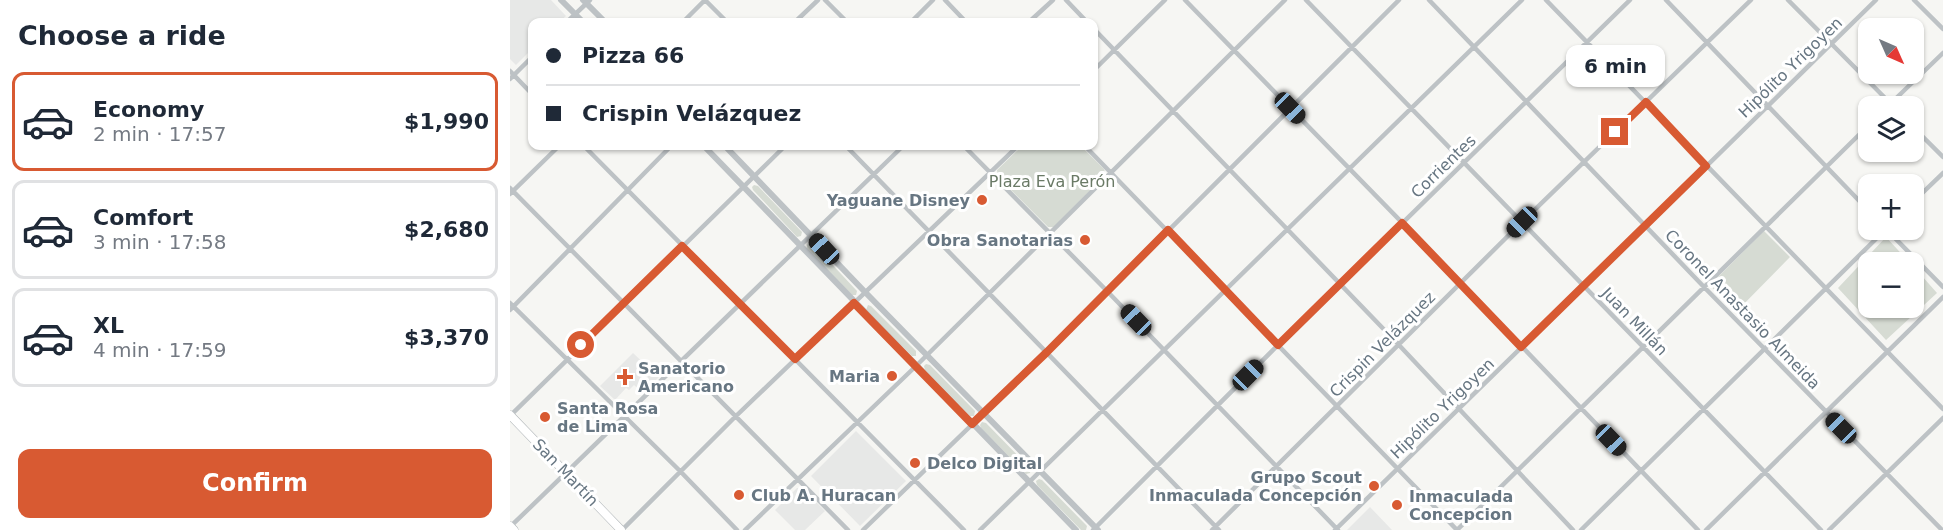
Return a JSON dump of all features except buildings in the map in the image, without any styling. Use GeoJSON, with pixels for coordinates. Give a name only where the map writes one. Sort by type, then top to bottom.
{"type":"FeatureCollection","features":[{"type":"Feature","properties":{"kind":"main road","name":"San Martín"},"geometry":{"type":"LineString","coordinates":[[510,415],[622,530]]}},
{"type":"Feature","properties":{"kind":"street"},"geometry":{"type":"LineString","coordinates":[[561,0],[578,18]]}},
{"type":"Feature","properties":{"kind":"street"},"geometry":{"type":"LineString","coordinates":[[687,18],[705,0],[723,18]]}},
{"type":"Feature","properties":{"kind":"street"},"geometry":{"type":"LineString","coordinates":[[799,18],[818,0]]}},
{"type":"Feature","properties":{"kind":"street"},"geometry":{"type":"LineString","coordinates":[[825,0],[842,18]]}},
{"type":"Feature","properties":{"kind":"street"},"geometry":{"type":"LineString","coordinates":[[914,18],[933,0]]}},
{"type":"Feature","properties":{"kind":"street"},"geometry":{"type":"LineString","coordinates":[[945,0],[962,18]]}},
{"type":"Feature","properties":{"kind":"street"},"geometry":{"type":"LineString","coordinates":[[1033,18],[1053,0]]}},
{"type":"Feature","properties":{"kind":"street"},"geometry":{"type":"LineString","coordinates":[[1065,0],[1083,18]]}},
{"type":"Feature","properties":{"kind":"street"},"geometry":{"type":"LineString","coordinates":[[1098,66],[1165,0]]}},
{"type":"Feature","properties":{"kind":"street"},"geometry":{"type":"LineString","coordinates":[[1185,0],[1698,530]]}},
{"type":"Feature","properties":{"kind":"street"},"geometry":{"type":"LineString","coordinates":[[745,530],[916,366],[1285,0]]}},
{"type":"Feature","properties":{"kind":"street","name":"Juan Millán"},"geometry":{"type":"LineString","coordinates":[[1306,0],[1821,530]]}},
{"type":"Feature","properties":{"kind":"street"},"geometry":{"type":"LineString","coordinates":[[863,530],[1047,352],[1399,0]]}},
{"type":"Feature","properties":{"kind":"street","name":"Coronel Anastasio Almeida"},"geometry":{"type":"LineString","coordinates":[[1429,0],[1704,287],[1942,530]]}},
{"type":"Feature","properties":{"kind":"street"},"geometry":{"type":"LineString","coordinates":[[980,530],[1522,0]]}},
{"type":"Feature","properties":{"kind":"street"},"geometry":{"type":"LineString","coordinates":[[1546,0],[1943,409]]}},
{"type":"Feature","properties":{"kind":"street","name":"Corrientes"},"geometry":{"type":"LineString","coordinates":[[1095,529],[1217,405],[1630,0]]}},
{"type":"Feature","properties":{"kind":"street"},"geometry":{"type":"LineString","coordinates":[[1666,0],[1858,199]]}},
{"type":"Feature","properties":{"kind":"street","name":"Crispin Velázquez"},"geometry":{"type":"LineString","coordinates":[[1216,529],[1398,344],[1751,0]]}},
{"type":"Feature","properties":{"kind":"street"},"geometry":{"type":"LineString","coordinates":[[1788,0],[1880,96]]}},
{"type":"Feature","properties":{"kind":"street","name":"Hipólito Yrigoyen"},"geometry":{"type":"LineString","coordinates":[[1336,529],[1876,0]]}},
{"type":"Feature","properties":{"kind":"street"},"geometry":{"type":"LineString","coordinates":[[1914,0],[1943,29]]}},
{"type":"Feature","properties":{"kind":"street"},"geometry":{"type":"LineString","coordinates":[[572,18],[587,1],[602,18]]}},
{"type":"Feature","properties":{"kind":"street"},"geometry":{"type":"LineString","coordinates":[[1098,33],[1398,344],[1573,530]]}},
{"type":"Feature","properties":{"kind":"street"},"geometry":{"type":"LineString","coordinates":[[1900,96],[1943,52]]}},
{"type":"Feature","properties":{"kind":"street"},"geometry":{"type":"LineString","coordinates":[[528,60],[511,75],[528,90]]}},
{"type":"Feature","properties":{"kind":"street"},"geometry":{"type":"LineString","coordinates":[[1089,150],[1457,530],[1858,136]]}},
{"type":"Feature","properties":{"kind":"street"},"geometry":{"type":"LineString","coordinates":[[1924,138],[1943,157]]}},
{"type":"Feature","properties":{"kind":"street"},"geometry":{"type":"LineString","coordinates":[[555,150],[511,191],[848,530]]}},
{"type":"Feature","properties":{"kind":"street"},"geometry":{"type":"LineString","coordinates":[[588,150],[964,530]]}},
{"type":"Feature","properties":{"kind":"street"},"geometry":{"type":"LineString","coordinates":[[667,150],[511,306],[737,530]]}},
{"type":"Feature","properties":{"kind":"street"},"geometry":{"type":"LineString","coordinates":[[708,150],[1076,530]]}},
{"type":"Feature","properties":{"kind":"street"},"geometry":{"type":"LineString","coordinates":[[729,150],[1095,529]]}},
{"type":"Feature","properties":{"kind":"street"},"geometry":{"type":"LineString","coordinates":[[510,415],[781,150]]}},
{"type":"Feature","properties":{"kind":"street"},"geometry":{"type":"LineString","coordinates":[[850,150],[1104,410],[1216,529]]}},
{"type":"Feature","properties":{"kind":"street"},"geometry":{"type":"LineString","coordinates":[[511,527],[899,150]]}},
{"type":"Feature","properties":{"kind":"street"},"geometry":{"type":"LineString","coordinates":[[968,150],[1165,350],[1336,529]]}},
{"type":"Feature","properties":{"kind":"street"},"geometry":{"type":"LineString","coordinates":[[622,530],[735,417],[1014,150]]}},
{"type":"Feature","properties":{"kind":"street"},"geometry":{"type":"LineString","coordinates":[[1924,191],[1943,173]]}},
{"type":"Feature","properties":{"kind":"street"},"geometry":{"type":"LineString","coordinates":[[1581,530],[1876,240]]}},
{"type":"Feature","properties":{"kind":"street"},"geometry":{"type":"LineString","coordinates":[[1896,240],[1943,287]]}},
{"type":"Feature","properties":{"kind":"street"},"geometry":{"type":"LineString","coordinates":[[1706,530],[1943,297]]}},
{"type":"Feature","properties":{"kind":"street"},"geometry":{"type":"LineString","coordinates":[[1829,530],[1943,418]]}},
{"type":"Feature","properties":{"kind":"shaded area"},"geometry":{"type":"Polygon","coordinates":[[[510,0],[551,0],[566,16],[564,18],[528,18],[528,53],[516,65],[510,59],[510,0]]]}},
{"type":"Feature","properties":{"kind":"shaded area","name":"Sanatorio Americano"},"geometry":{"type":"Polygon","coordinates":[[[633,353],[650,369],[653,366],[662,374],[643,393],[634,385],[629,390],[626,388],[615,400],[600,386],[633,353]]]}},
{"type":"Feature","properties":{"kind":"shaded area"},"geometry":{"type":"Polygon","coordinates":[[[856,431],[906,481],[860,526],[811,476],[856,431]]]}},
{"type":"Feature","properties":{"kind":"shaded area"},"geometry":{"type":"Polygon","coordinates":[[[797,488],[802,488],[825,511],[805,530],[795,530],[775,510],[797,488]]]}},
{"type":"Feature","properties":{"kind":"shaded area"},"geometry":{"type":"Polygon","coordinates":[[[1370,507],[1392,530],[1347,530],[1370,507]]]}},
{"type":"Feature","properties":{"kind":"green space","name":"Plaza Eva Perón"},"geometry":{"type":"Polygon","coordinates":[[[1018,150],[1085,150],[1104,169],[1106,175],[1055,227],[1048,227],[998,177],[997,170],[1018,150]]]}},
{"type":"Feature","properties":{"kind":"green space"},"geometry":{"type":"Polygon","coordinates":[[[754,185],[758,186],[802,232],[801,236],[797,237],[753,190],[754,185]]]}},
{"type":"Feature","properties":{"kind":"green space"},"geometry":{"type":"Polygon","coordinates":[[[1764,231],[1790,257],[1735,313],[1710,285],[1764,231]]]}},
{"type":"Feature","properties":{"kind":"green space"},"geometry":{"type":"Polygon","coordinates":[[[1883,240],[1889,240],[1900,252],[1872,252],[1883,240]]]}},
{"type":"Feature","properties":{"kind":"green space"},"geometry":{"type":"Polygon","coordinates":[[[809,243],[813,244],[857,291],[856,295],[852,295],[807,249],[809,243]]]}},
{"type":"Feature","properties":{"kind":"green space"},"geometry":{"type":"Polygon","coordinates":[[[1858,267],[1858,310],[1838,288],[1858,267]]]}},
{"type":"Feature","properties":{"kind":"green space"},"geometry":{"type":"Polygon","coordinates":[[[1924,278],[1937,293],[1924,305],[1924,278]]]}},
{"type":"Feature","properties":{"kind":"green space"},"geometry":{"type":"Polygon","coordinates":[[[868,305],[916,351],[916,356],[912,356],[866,310],[868,305]]]}},
{"type":"Feature","properties":{"kind":"green space"},"geometry":{"type":"Polygon","coordinates":[[[1866,318],[1910,318],[1886,340],[1866,318]]]}},
{"type":"Feature","properties":{"kind":"green space"},"geometry":{"type":"Polygon","coordinates":[[[926,364],[930,365],[975,411],[974,416],[970,416],[925,370],[926,364]]]}},
{"type":"Feature","properties":{"kind":"green space"},"geometry":{"type":"Polygon","coordinates":[[[982,422],[986,423],[1031,469],[1030,473],[1026,474],[981,428],[982,422]]]}},
{"type":"Feature","properties":{"kind":"green space"},"geometry":{"type":"Polygon","coordinates":[[[1039,479],[1087,526],[1086,530],[1081,530],[1037,485],[1036,481],[1039,479]]]}},
{"type":"Feature","properties":{"kind":"place","name":"Yaguane Disney"},"geometry":{"type":"Point","coordinates":[982,200]}},
{"type":"Feature","properties":{"kind":"place","name":"Obra Sanotarias"},"geometry":{"type":"Point","coordinates":[1085,240]}},
{"type":"Feature","properties":{"kind":"place","name":"Maria"},"geometry":{"type":"Point","coordinates":[892,376]}},
{"type":"Feature","properties":{"kind":"place","name":"Sanatorio Americano"},"geometry":{"type":"Point","coordinates":[625,377]}},
{"type":"Feature","properties":{"kind":"place","name":"Santa Rosa de Lima"},"geometry":{"type":"Point","coordinates":[545,417]}},
{"type":"Feature","properties":{"kind":"place","name":"Delco Digital"},"geometry":{"type":"Point","coordinates":[915,463]}},
{"type":"Feature","properties":{"kind":"place","name":"Grupo Scout Inmaculada Concepción"},"geometry":{"type":"Point","coordinates":[1374,486]}},
{"type":"Feature","properties":{"kind":"place","name":"Club A. Huracan"},"geometry":{"type":"Point","coordinates":[739,495]}},
{"type":"Feature","properties":{"kind":"place","name":"Inmaculada Concepcion"},"geometry":{"type":"Point","coordinates":[1397,505]}},
{"type":"Feature","properties":{"kind":"route"},"geometry":{"type":"LineString","coordinates":[[581,345],[682,246],[795,359],[854,303],[972,424],[1168,230],[1278,345],[1402,223],[1521,347],[1706,166],[1646,102],[1615,132]]}}]}
